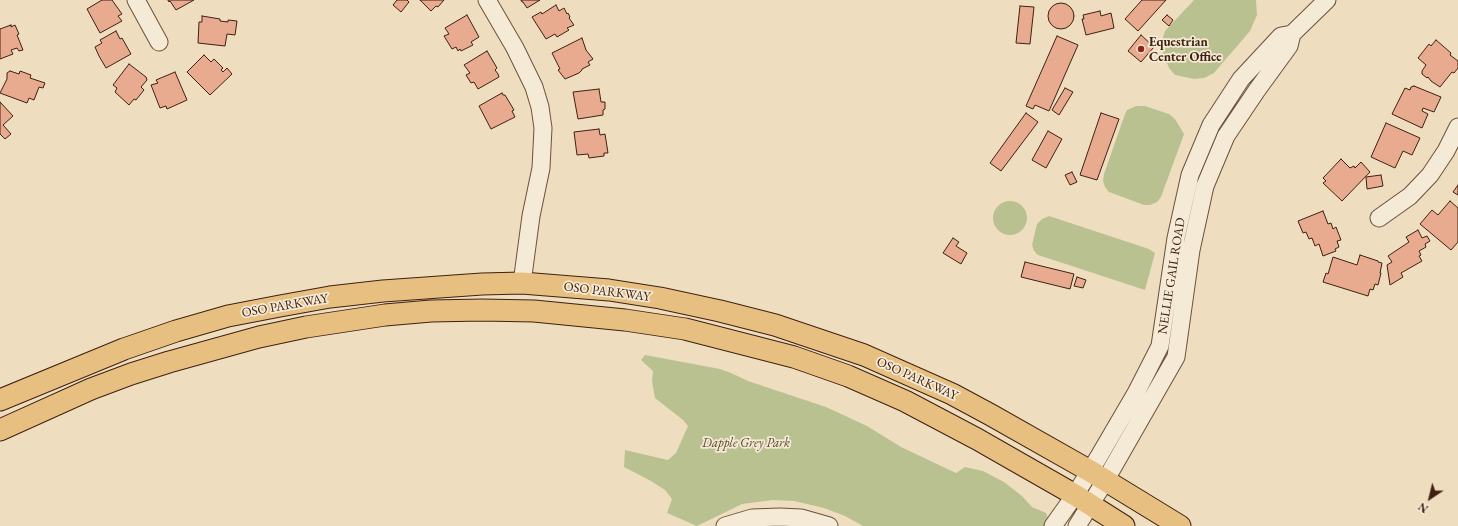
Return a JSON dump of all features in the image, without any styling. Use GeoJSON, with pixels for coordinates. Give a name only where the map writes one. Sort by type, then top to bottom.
{"type":"FeatureCollection","features":[{"type":"Feature","properties":{"kind":"main road","name":"OSO PARKWAY"},"geometry":{"type":"LineString","coordinates":[[0,400],[124,349],[176,331],[228,316],[294,303],[383,291],[522,283],[609,290],[660,298],[775,325],[864,355],[952,394],[1097,476],[1180,526]]}},
{"type":"Feature","properties":{"kind":"main road","name":"OSO PARKWAY"},"geometry":{"type":"LineString","coordinates":[[0,430],[91,389],[131,374],[176,359],[259,337],[306,327],[385,315],[431,311],[534,311],[625,320],[686,329],[794,357],[848,376],[905,401],[977,439],[1124,526]]}},
{"type":"Feature","properties":{"kind":"street"},"geometry":{"type":"LineString","coordinates":[[136,0],[159,42]]}},
{"type":"Feature","properties":{"kind":"street"},"geometry":{"type":"LineString","coordinates":[[487,0],[518,54],[534,87],[540,107],[543,128],[541,168],[531,216],[522,283]]}},
{"type":"Feature","properties":{"kind":"street","name":"NELLIE GAIL ROAD"},"geometry":{"type":"LineString","coordinates":[[1053,526],[1082,500],[1097,476],[1160,346],[1176,238],[1190,175],[1211,125],[1241,79],[1281,36],[1292,34],[1327,0]]}},
{"type":"Feature","properties":{"kind":"street"},"geometry":{"type":"LineString","coordinates":[[1379,218],[1410,196],[1430,175],[1446,151],[1458,127]]}},
{"type":"Feature","properties":{"kind":"street","name":"NELLIE GAIL ROAD"},"geometry":{"type":"LineString","coordinates":[[1076,526],[1082,500]]}},
{"type":"Feature","properties":{"kind":"street"},"geometry":{"type":"LineString","coordinates":[[725,526],[752,518],[801,518],[829,526]]}},
{"type":"Feature","properties":{"kind":"green space"},"geometry":{"type":"Polygon","coordinates":[[[1194,0],[1256,0],[1257,15],[1250,31],[1214,73],[1204,78],[1194,79],[1175,75],[1169,68],[1162,50],[1162,41],[1165,31],[1194,0]]]}},
{"type":"Feature","properties":{"kind":"green space"},"geometry":{"type":"Polygon","coordinates":[[[1136,106],[1145,106],[1169,114],[1175,119],[1184,134],[1161,197],[1157,202],[1150,205],[1144,205],[1109,192],[1103,181],[1104,174],[1125,114],[1127,110],[1136,106]]]}},
{"type":"Feature","properties":{"kind":"green space"},"geometry":{"type":"Polygon","coordinates":[[[1010,201],[1016,202],[1022,206],[1026,212],[1026,224],[1022,230],[1016,234],[1010,235],[1004,234],[998,230],[994,224],[993,218],[994,212],[998,206],[1004,202],[1010,201]]]}},
{"type":"Feature","properties":{"kind":"green space"},"geometry":{"type":"Polygon","coordinates":[[[1049,216],[1149,249],[1155,253],[1145,290],[1038,255],[1034,251],[1032,245],[1037,224],[1042,219],[1049,216]]]}},
{"type":"Feature","properties":{"kind":"green space","name":"Dapple Grey Park"},"geometry":{"type":"Polygon","coordinates":[[[645,355],[720,369],[748,381],[826,407],[867,426],[901,447],[956,473],[965,467],[983,471],[1004,482],[1022,496],[1032,507],[1046,513],[1050,519],[1046,526],[863,526],[845,516],[824,508],[794,501],[773,500],[742,504],[697,526],[667,513],[672,499],[665,490],[624,467],[625,450],[668,460],[676,453],[688,426],[683,420],[655,398],[652,381],[653,371],[641,360],[645,355]]]}},
{"type":"Feature","properties":{"kind":"building"},"geometry":{"type":"Polygon","coordinates":[[[102,0],[112,0],[122,14],[118,16],[122,21],[100,33],[87,9],[102,0]]]}},
{"type":"Feature","properties":{"kind":"building"},"geometry":{"type":"Polygon","coordinates":[[[168,0],[194,0],[176,10],[168,0]]]}},
{"type":"Feature","properties":{"kind":"building"},"geometry":{"type":"Polygon","coordinates":[[[397,0],[407,0],[409,2],[401,12],[393,5],[397,0]]]}},
{"type":"Feature","properties":{"kind":"building"},"geometry":{"type":"Polygon","coordinates":[[[420,0],[444,0],[438,7],[436,6],[431,11],[420,0]]]}},
{"type":"Feature","properties":{"kind":"building"},"geometry":{"type":"Polygon","coordinates":[[[521,0],[540,0],[527,8],[521,0]]]}},
{"type":"Feature","properties":{"kind":"building"},"geometry":{"type":"Polygon","coordinates":[[[1142,0],[1166,0],[1138,31],[1125,19],[1142,0]]]}},
{"type":"Feature","properties":{"kind":"building"},"geometry":{"type":"Polygon","coordinates":[[[1061,3],[1070,7],[1074,16],[1070,25],[1061,29],[1052,25],[1048,16],[1052,7],[1061,3]]]}},
{"type":"Feature","properties":{"kind":"building"},"geometry":{"type":"Polygon","coordinates":[[[556,5],[559,11],[564,8],[574,25],[567,28],[569,30],[557,37],[555,34],[546,39],[532,17],[541,12],[542,14],[556,5]]]}},
{"type":"Feature","properties":{"kind":"building"},"geometry":{"type":"Polygon","coordinates":[[[1020,6],[1034,7],[1030,44],[1016,43],[1020,6]]]}},
{"type":"Feature","properties":{"kind":"building"},"geometry":{"type":"Polygon","coordinates":[[[1100,11],[1101,16],[1111,13],[1114,28],[1086,35],[1082,19],[1084,19],[1083,15],[1100,11]]]}},
{"type":"Feature","properties":{"kind":"building"},"geometry":{"type":"Polygon","coordinates":[[[467,15],[479,37],[471,42],[473,45],[461,51],[460,49],[458,51],[456,47],[452,49],[444,36],[449,34],[445,28],[467,15]]]}},
{"type":"Feature","properties":{"kind":"building"},"geometry":{"type":"Polygon","coordinates":[[[1167,15],[1173,20],[1169,26],[1162,20],[1167,15]]]}},
{"type":"Feature","properties":{"kind":"building"},"geometry":{"type":"Polygon","coordinates":[[[202,16],[220,19],[220,21],[237,21],[235,35],[227,34],[225,46],[198,43],[199,22],[202,22],[202,16]]]}},
{"type":"Feature","properties":{"kind":"building"},"geometry":{"type":"Polygon","coordinates":[[[11,25],[11,27],[15,25],[23,50],[19,51],[17,48],[11,50],[13,54],[0,59],[0,29],[11,25]]]}},
{"type":"Feature","properties":{"kind":"building"},"geometry":{"type":"Polygon","coordinates":[[[116,31],[120,39],[122,38],[131,54],[106,68],[95,47],[102,43],[100,40],[116,31]]]}},
{"type":"Feature","properties":{"kind":"building","name":"Equestrian Center Office"},"geometry":{"type":"Polygon","coordinates":[[[1141,35],[1154,47],[1141,62],[1128,51],[1141,35]]]}},
{"type":"Feature","properties":{"kind":"building"},"geometry":{"type":"Polygon","coordinates":[[[1057,36],[1078,45],[1049,111],[1035,105],[1033,109],[1026,106],[1057,36]]]}},
{"type":"Feature","properties":{"kind":"building"},"geometry":{"type":"Polygon","coordinates":[[[582,38],[586,50],[593,59],[588,62],[590,65],[582,69],[579,73],[565,79],[558,70],[560,69],[552,53],[582,38]]]}},
{"type":"Feature","properties":{"kind":"building"},"geometry":{"type":"Polygon","coordinates":[[[1436,40],[1458,61],[1458,68],[1454,73],[1452,72],[1440,87],[1422,74],[1422,71],[1426,65],[1418,58],[1429,44],[1431,46],[1436,40]]]}},
{"type":"Feature","properties":{"kind":"building"},"geometry":{"type":"Polygon","coordinates":[[[487,51],[497,68],[495,70],[499,77],[478,89],[474,82],[471,83],[466,75],[470,73],[464,65],[487,51]]]}},
{"type":"Feature","properties":{"kind":"building"},"geometry":{"type":"Polygon","coordinates":[[[204,55],[211,62],[214,59],[223,68],[221,70],[223,72],[227,68],[232,74],[210,95],[187,72],[204,55]]]}},
{"type":"Feature","properties":{"kind":"building"},"geometry":{"type":"Polygon","coordinates":[[[129,64],[146,77],[147,80],[141,87],[144,90],[136,100],[134,99],[129,105],[115,92],[117,88],[113,85],[129,64]]]}},
{"type":"Feature","properties":{"kind":"building"},"geometry":{"type":"Polygon","coordinates":[[[10,71],[19,74],[20,71],[31,75],[30,78],[45,83],[43,88],[39,87],[34,100],[29,98],[27,103],[0,93],[7,79],[7,73],[10,71]]]}},
{"type":"Feature","properties":{"kind":"building"},"geometry":{"type":"Polygon","coordinates":[[[175,72],[187,100],[167,109],[166,106],[160,108],[151,85],[158,83],[156,80],[175,72]]]}},
{"type":"Feature","properties":{"kind":"building"},"geometry":{"type":"Polygon","coordinates":[[[1414,86],[1441,97],[1434,112],[1423,108],[1422,111],[1428,114],[1422,128],[1392,114],[1405,88],[1410,90],[1411,87],[1414,86]]]}},
{"type":"Feature","properties":{"kind":"building"},"geometry":{"type":"Polygon","coordinates":[[[1065,88],[1073,92],[1059,115],[1052,110],[1065,88]]]}},
{"type":"Feature","properties":{"kind":"building"},"geometry":{"type":"Polygon","coordinates":[[[599,89],[601,102],[605,102],[603,115],[578,119],[573,92],[599,89]]]}},
{"type":"Feature","properties":{"kind":"building"},"geometry":{"type":"Polygon","coordinates":[[[502,93],[505,95],[514,110],[512,111],[515,117],[491,129],[479,106],[502,93]]]}},
{"type":"Feature","properties":{"kind":"building"},"geometry":{"type":"Polygon","coordinates":[[[0,102],[13,116],[3,125],[11,134],[5,139],[0,134],[0,102]]]}},
{"type":"Feature","properties":{"kind":"building"},"geometry":{"type":"Polygon","coordinates":[[[1026,113],[1038,122],[1001,171],[990,163],[1026,113]]]}},
{"type":"Feature","properties":{"kind":"building"},"geometry":{"type":"Polygon","coordinates":[[[1101,113],[1119,119],[1097,180],[1080,175],[1101,113]]]}},
{"type":"Feature","properties":{"kind":"building"},"geometry":{"type":"Polygon","coordinates":[[[1386,123],[1420,138],[1412,155],[1403,151],[1395,168],[1371,157],[1386,123]]]}},
{"type":"Feature","properties":{"kind":"building"},"geometry":{"type":"Polygon","coordinates":[[[599,129],[600,135],[605,134],[608,153],[604,153],[604,156],[589,158],[588,154],[577,155],[574,132],[599,129]]]}},
{"type":"Feature","properties":{"kind":"building"},"geometry":{"type":"Polygon","coordinates":[[[1048,131],[1062,139],[1046,168],[1032,160],[1048,131]]]}},
{"type":"Feature","properties":{"kind":"building"},"geometry":{"type":"Polygon","coordinates":[[[1341,159],[1350,168],[1354,166],[1355,168],[1361,162],[1370,172],[1342,201],[1323,183],[1326,181],[1323,178],[1341,159]]]}},
{"type":"Feature","properties":{"kind":"building"},"geometry":{"type":"Polygon","coordinates":[[[1072,172],[1077,182],[1070,185],[1065,175],[1072,172]]]}},
{"type":"Feature","properties":{"kind":"building"},"geometry":{"type":"Polygon","coordinates":[[[1381,175],[1383,186],[1367,189],[1366,177],[1381,175]]]}},
{"type":"Feature","properties":{"kind":"building"},"geometry":{"type":"Polygon","coordinates":[[[1458,185],[1458,195],[1453,192],[1458,185]]]}},
{"type":"Feature","properties":{"kind":"building"},"geometry":{"type":"Polygon","coordinates":[[[1450,201],[1458,208],[1458,242],[1451,250],[1420,224],[1432,210],[1438,215],[1450,201]]]}},
{"type":"Feature","properties":{"kind":"building"},"geometry":{"type":"Polygon","coordinates":[[[1323,211],[1328,224],[1331,223],[1333,229],[1336,227],[1341,240],[1337,241],[1339,247],[1335,249],[1336,251],[1323,256],[1319,244],[1315,246],[1312,238],[1309,239],[1306,232],[1303,233],[1298,221],[1323,211]]]}},
{"type":"Feature","properties":{"kind":"building"},"geometry":{"type":"Polygon","coordinates":[[[1418,230],[1422,238],[1427,236],[1430,241],[1425,244],[1426,247],[1419,251],[1421,255],[1419,256],[1422,261],[1401,273],[1403,277],[1390,285],[1387,265],[1392,262],[1388,256],[1409,242],[1406,237],[1418,230]]]}},
{"type":"Feature","properties":{"kind":"building"},"geometry":{"type":"Polygon","coordinates":[[[953,238],[959,242],[956,246],[967,253],[961,264],[943,253],[953,238]]]}},
{"type":"Feature","properties":{"kind":"building"},"geometry":{"type":"Polygon","coordinates":[[[1360,255],[1382,263],[1378,285],[1375,284],[1373,290],[1370,289],[1368,296],[1323,282],[1326,273],[1328,274],[1333,257],[1357,265],[1360,255]]]}},
{"type":"Feature","properties":{"kind":"building"},"geometry":{"type":"Polygon","coordinates":[[[1025,262],[1074,274],[1070,289],[1021,277],[1025,262]]]}},
{"type":"Feature","properties":{"kind":"building"},"geometry":{"type":"Polygon","coordinates":[[[1077,277],[1086,280],[1083,288],[1074,286],[1077,277]]]}},
{"type":"Feature","properties":{"kind":"place","name":"Equestrian Center Office"},"geometry":{"type":"Point","coordinates":[1141,49]}}]}
